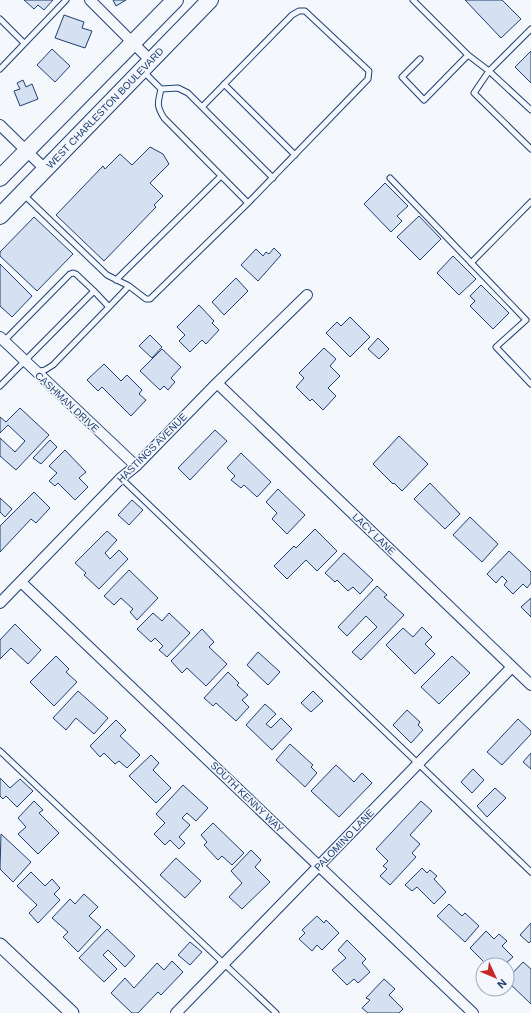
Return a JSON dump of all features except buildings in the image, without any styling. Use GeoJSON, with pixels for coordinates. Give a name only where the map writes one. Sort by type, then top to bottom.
{"type":"FeatureCollection","features":[{"type":"Feature","properties":{"kind":"main road"},"geometry":{"type":"LineString","coordinates":[[0,178],[174,0]]}},
{"type":"Feature","properties":{"kind":"main road","name":"WEST CHARLESTON BOULEVARD"},"geometry":{"type":"LineString","coordinates":[[0,216],[210,0]]}},
{"type":"Feature","properties":{"kind":"street"},"geometry":{"type":"LineString","coordinates":[[90,0],[133,42],[147,65]]}},
{"type":"Feature","properties":{"kind":"street"},"geometry":{"type":"LineString","coordinates":[[0,125],[45,169]]}},
{"type":"Feature","properties":{"kind":"street","name":"HASTINGS AVENUE"},"geometry":{"type":"LineString","coordinates":[[0,603],[121,478],[136,466],[217,382],[306,295]]}},
{"type":"Feature","properties":{"kind":"street","name":"CASHMAN DRIVE"},"geometry":{"type":"LineString","coordinates":[[2,339],[136,466]]}},
{"type":"Feature","properties":{"kind":"street","name":"LACY LANE"},"geometry":{"type":"LineString","coordinates":[[217,382],[531,685]]}},
{"type":"Feature","properties":{"kind":"street","name":"SOUTH KENNY WAY"},"geometry":{"type":"LineString","coordinates":[[21,582],[473,1013]]}},
{"type":"Feature","properties":{"kind":"street","name":"PALOMINO LANE"},"geometry":{"type":"LineString","coordinates":[[176,1013],[512,667]]}},
{"type":"Feature","properties":{"kind":"street"},"geometry":{"type":"LineString","coordinates":[[0,945],[72,1013]]}},
{"type":"Feature","properties":{"kind":"lane"},"geometry":{"type":"LineString","coordinates":[[0,68],[66,0]]}},
{"type":"Feature","properties":{"kind":"lane"},"geometry":{"type":"LineString","coordinates":[[412,0],[468,55],[489,71],[531,110]]}},
{"type":"Feature","properties":{"kind":"lane"},"geometry":{"type":"LineString","coordinates":[[22,193],[107,275],[129,286],[146,299],[150,300],[273,178],[368,79],[369,71],[305,11],[299,11],[292,15],[202,107]]}},
{"type":"Feature","properties":{"kind":"lane"},"geometry":{"type":"LineString","coordinates":[[0,19],[24,43]]}},
{"type":"Feature","properties":{"kind":"lane"},"geometry":{"type":"LineString","coordinates":[[531,29],[489,71],[474,93],[531,148]]}},
{"type":"Feature","properties":{"kind":"lane"},"geometry":{"type":"LineString","coordinates":[[420,59],[402,77],[424,100],[468,55]]}},
{"type":"Feature","properties":{"kind":"lane"},"geometry":{"type":"LineString","coordinates":[[147,65],[161,88],[158,108],[164,118],[248,203]]}},
{"type":"Feature","properties":{"kind":"lane"},"geometry":{"type":"LineString","coordinates":[[224,84],[295,155]]}},
{"type":"Feature","properties":{"kind":"lane"},"geometry":{"type":"LineString","coordinates":[[161,88],[178,88],[188,93],[273,178]]}},
{"type":"Feature","properties":{"kind":"lane"},"geometry":{"type":"LineString","coordinates":[[116,280],[221,176]]}},
{"type":"Feature","properties":{"kind":"lane"},"geometry":{"type":"LineString","coordinates":[[390,178],[526,320],[496,347],[531,384]]}},
{"type":"Feature","properties":{"kind":"lane"},"geometry":{"type":"LineString","coordinates":[[471,263],[531,202]]}},
{"type":"Feature","properties":{"kind":"lane"},"geometry":{"type":"LineString","coordinates":[[2,339],[70,274],[73,273],[94,291],[109,307]]}},
{"type":"Feature","properties":{"kind":"lane"},"geometry":{"type":"LineString","coordinates":[[36,372],[45,370],[53,365],[129,286]]}},
{"type":"Feature","properties":{"kind":"lane"},"geometry":{"type":"LineString","coordinates":[[0,386],[94,291]]}},
{"type":"Feature","properties":{"kind":"lane"},"geometry":{"type":"LineString","coordinates":[[121,478],[531,872]]}},
{"type":"Feature","properties":{"kind":"lane"},"geometry":{"type":"LineString","coordinates":[[0,751],[276,1013]]}}]}
